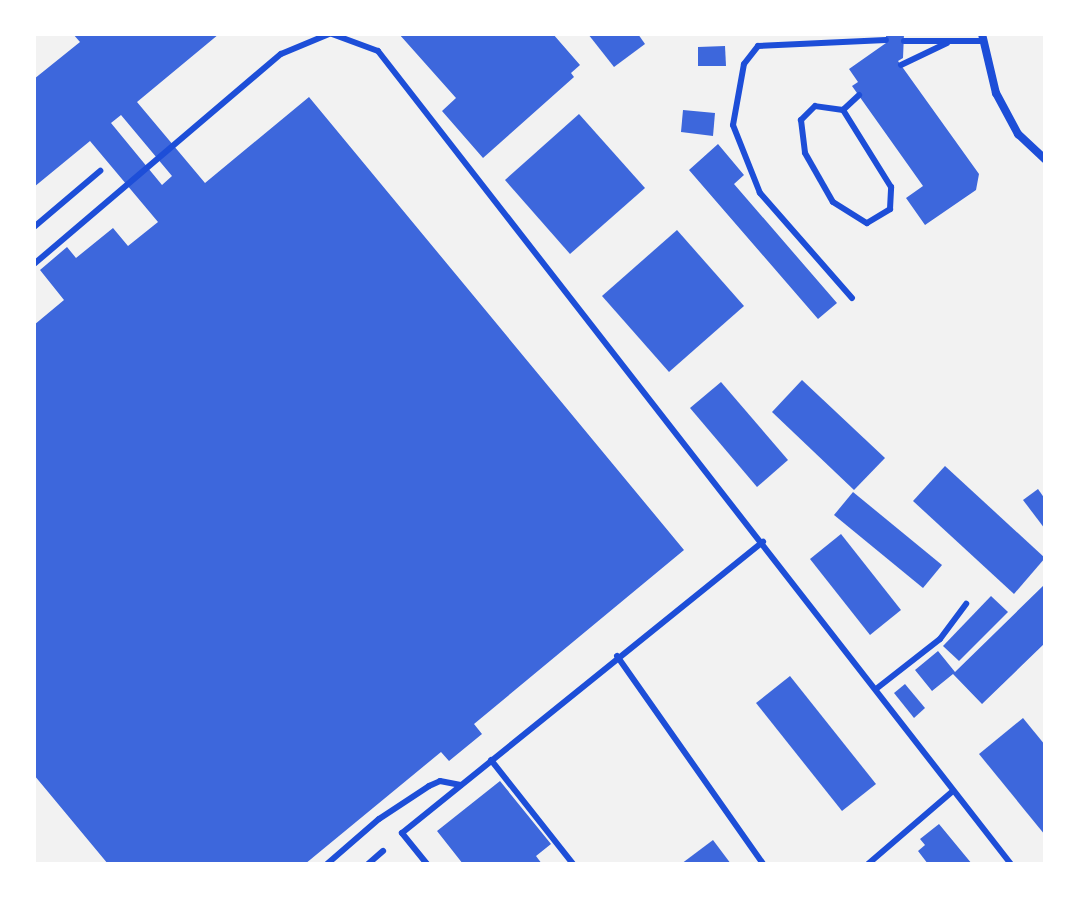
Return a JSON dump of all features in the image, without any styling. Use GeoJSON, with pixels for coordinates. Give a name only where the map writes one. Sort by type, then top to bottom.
{"type":"FeatureCollection","features":[{"type":"Feature","properties":{"kind":"street"},"geometry":{"type":"LineString","coordinates":[[982,37],[996,93],[1018,134],[1045,159]]}},
{"type":"Feature","properties":{"kind":"lane"},"geometry":{"type":"LineString","coordinates":[[34,264],[281,54],[330,34],[378,51],[1011,864]]}},
{"type":"Feature","properties":{"kind":"lane"},"geometry":{"type":"LineString","coordinates":[[904,41],[982,37]]}},
{"type":"Feature","properties":{"kind":"lane"},"geometry":{"type":"LineString","coordinates":[[852,298],[760,193],[733,125],[744,64],[758,46],[886,40]]}},
{"type":"Feature","properties":{"kind":"lane"},"geometry":{"type":"LineString","coordinates":[[901,65],[950,41]]}},
{"type":"Feature","properties":{"kind":"lane"},"geometry":{"type":"LineString","coordinates":[[843,110],[859,95]]}},
{"type":"Feature","properties":{"kind":"lane"},"geometry":{"type":"LineString","coordinates":[[815,106],[843,110],[891,187],[890,209],[867,223],[833,202],[805,153],[801,120],[815,106]]}},
{"type":"Feature","properties":{"kind":"lane"},"geometry":{"type":"LineString","coordinates":[[34,227],[100,171]]}},
{"type":"Feature","properties":{"kind":"lane"},"geometry":{"type":"LineString","coordinates":[[427,864],[402,833],[617,656],[763,542]]}},
{"type":"Feature","properties":{"kind":"lane"},"geometry":{"type":"LineString","coordinates":[[876,689],[940,639],[966,604]]}},
{"type":"Feature","properties":{"kind":"lane"},"geometry":{"type":"LineString","coordinates":[[617,656],[763,864]]}},
{"type":"Feature","properties":{"kind":"lane"},"geometry":{"type":"LineString","coordinates":[[491,760],[573,864]]}},
{"type":"Feature","properties":{"kind":"lane"},"geometry":{"type":"LineString","coordinates":[[327,864],[379,819],[429,786],[440,781],[461,785]]}},
{"type":"Feature","properties":{"kind":"lane"},"geometry":{"type":"LineString","coordinates":[[868,864],[953,791]]}},
{"type":"Feature","properties":{"kind":"lane"},"geometry":{"type":"LineString","coordinates":[[368,864],[383,851]]}},
{"type":"Feature","properties":{"kind":"building"},"geometry":{"type":"Polygon","coordinates":[[[73,34],[219,34],[137,102],[205,183],[309,97],[684,550],[474,724],[482,734],[449,761],[441,752],[305,864],[108,864],[34,775],[34,325],[64,300],[40,270],[67,247],[76,258],[113,228],[128,246],[158,222],[90,141],[34,187],[34,79],[80,42],[73,34]],[[121,115],[111,123],[162,185],[172,176],[121,115]]]}},
{"type":"Feature","properties":{"kind":"building"},"geometry":{"type":"Polygon","coordinates":[[[399,34],[553,34],[580,65],[571,73],[574,77],[483,158],[442,111],[456,98],[399,34]]]}},
{"type":"Feature","properties":{"kind":"building"},"geometry":{"type":"Polygon","coordinates":[[[588,34],[638,34],[645,44],[614,67],[588,34]]]}},
{"type":"Feature","properties":{"kind":"building"},"geometry":{"type":"Polygon","coordinates":[[[886,34],[904,34],[903,58],[898,61],[979,174],[976,190],[925,225],[906,198],[923,186],[852,86],[858,82],[849,69],[886,43],[886,34]]]}},
{"type":"Feature","properties":{"kind":"building"},"geometry":{"type":"Polygon","coordinates":[[[725,46],[726,66],[698,66],[698,47],[725,46]]]}},
{"type":"Feature","properties":{"kind":"building"},"geometry":{"type":"Polygon","coordinates":[[[683,110],[715,113],[713,136],[681,132],[683,110]]]}},
{"type":"Feature","properties":{"kind":"building"},"geometry":{"type":"Polygon","coordinates":[[[579,114],[645,188],[570,254],[505,180],[579,114]]]}},
{"type":"Feature","properties":{"kind":"building"},"geometry":{"type":"Polygon","coordinates":[[[718,144],[744,175],[734,184],[837,303],[818,319],[689,170],[718,144]]]}},
{"type":"Feature","properties":{"kind":"building"},"geometry":{"type":"Polygon","coordinates":[[[677,230],[744,306],[669,372],[602,296],[677,230]]]}},
{"type":"Feature","properties":{"kind":"building"},"geometry":{"type":"Polygon","coordinates":[[[802,380],[885,458],[854,490],[772,412],[802,380]]]}},
{"type":"Feature","properties":{"kind":"building"},"geometry":{"type":"Polygon","coordinates":[[[721,382],[788,460],[757,487],[690,408],[721,382]]]}},
{"type":"Feature","properties":{"kind":"building"},"geometry":{"type":"Polygon","coordinates":[[[945,466],[1045,558],[1014,594],[913,501],[945,466]]]}},
{"type":"Feature","properties":{"kind":"building"},"geometry":{"type":"Polygon","coordinates":[[[1038,489],[1045,499],[1045,529],[1023,500],[1038,489]]]}},
{"type":"Feature","properties":{"kind":"building"},"geometry":{"type":"Polygon","coordinates":[[[853,492],[942,565],[923,588],[834,515],[853,492]]]}},
{"type":"Feature","properties":{"kind":"building"},"geometry":{"type":"Polygon","coordinates":[[[841,534],[901,610],[870,635],[810,559],[841,534]]]}},
{"type":"Feature","properties":{"kind":"building"},"geometry":{"type":"Polygon","coordinates":[[[1045,584],[1045,643],[982,704],[953,674],[932,691],[915,670],[938,651],[955,672],[1045,584]]]}},
{"type":"Feature","properties":{"kind":"building"},"geometry":{"type":"Polygon","coordinates":[[[991,596],[1008,612],[959,661],[943,646],[991,596]]]}},
{"type":"Feature","properties":{"kind":"building"},"geometry":{"type":"Polygon","coordinates":[[[790,676],[876,784],[842,811],[756,703],[790,676]]]}},
{"type":"Feature","properties":{"kind":"building"},"geometry":{"type":"Polygon","coordinates":[[[905,684],[925,708],[914,718],[894,693],[905,684]]]}},
{"type":"Feature","properties":{"kind":"building"},"geometry":{"type":"Polygon","coordinates":[[[1023,718],[1045,745],[1045,835],[979,754],[1023,718]]]}},
{"type":"Feature","properties":{"kind":"building"},"geometry":{"type":"Polygon","coordinates":[[[500,781],[551,844],[536,856],[542,864],[463,864],[437,831],[500,781]]]}},
{"type":"Feature","properties":{"kind":"building"},"geometry":{"type":"Polygon","coordinates":[[[939,824],[972,864],[928,864],[918,851],[925,845],[920,839],[939,824]]]}},
{"type":"Feature","properties":{"kind":"building"},"geometry":{"type":"Polygon","coordinates":[[[713,840],[731,864],[681,864],[713,840]]]}}]}
